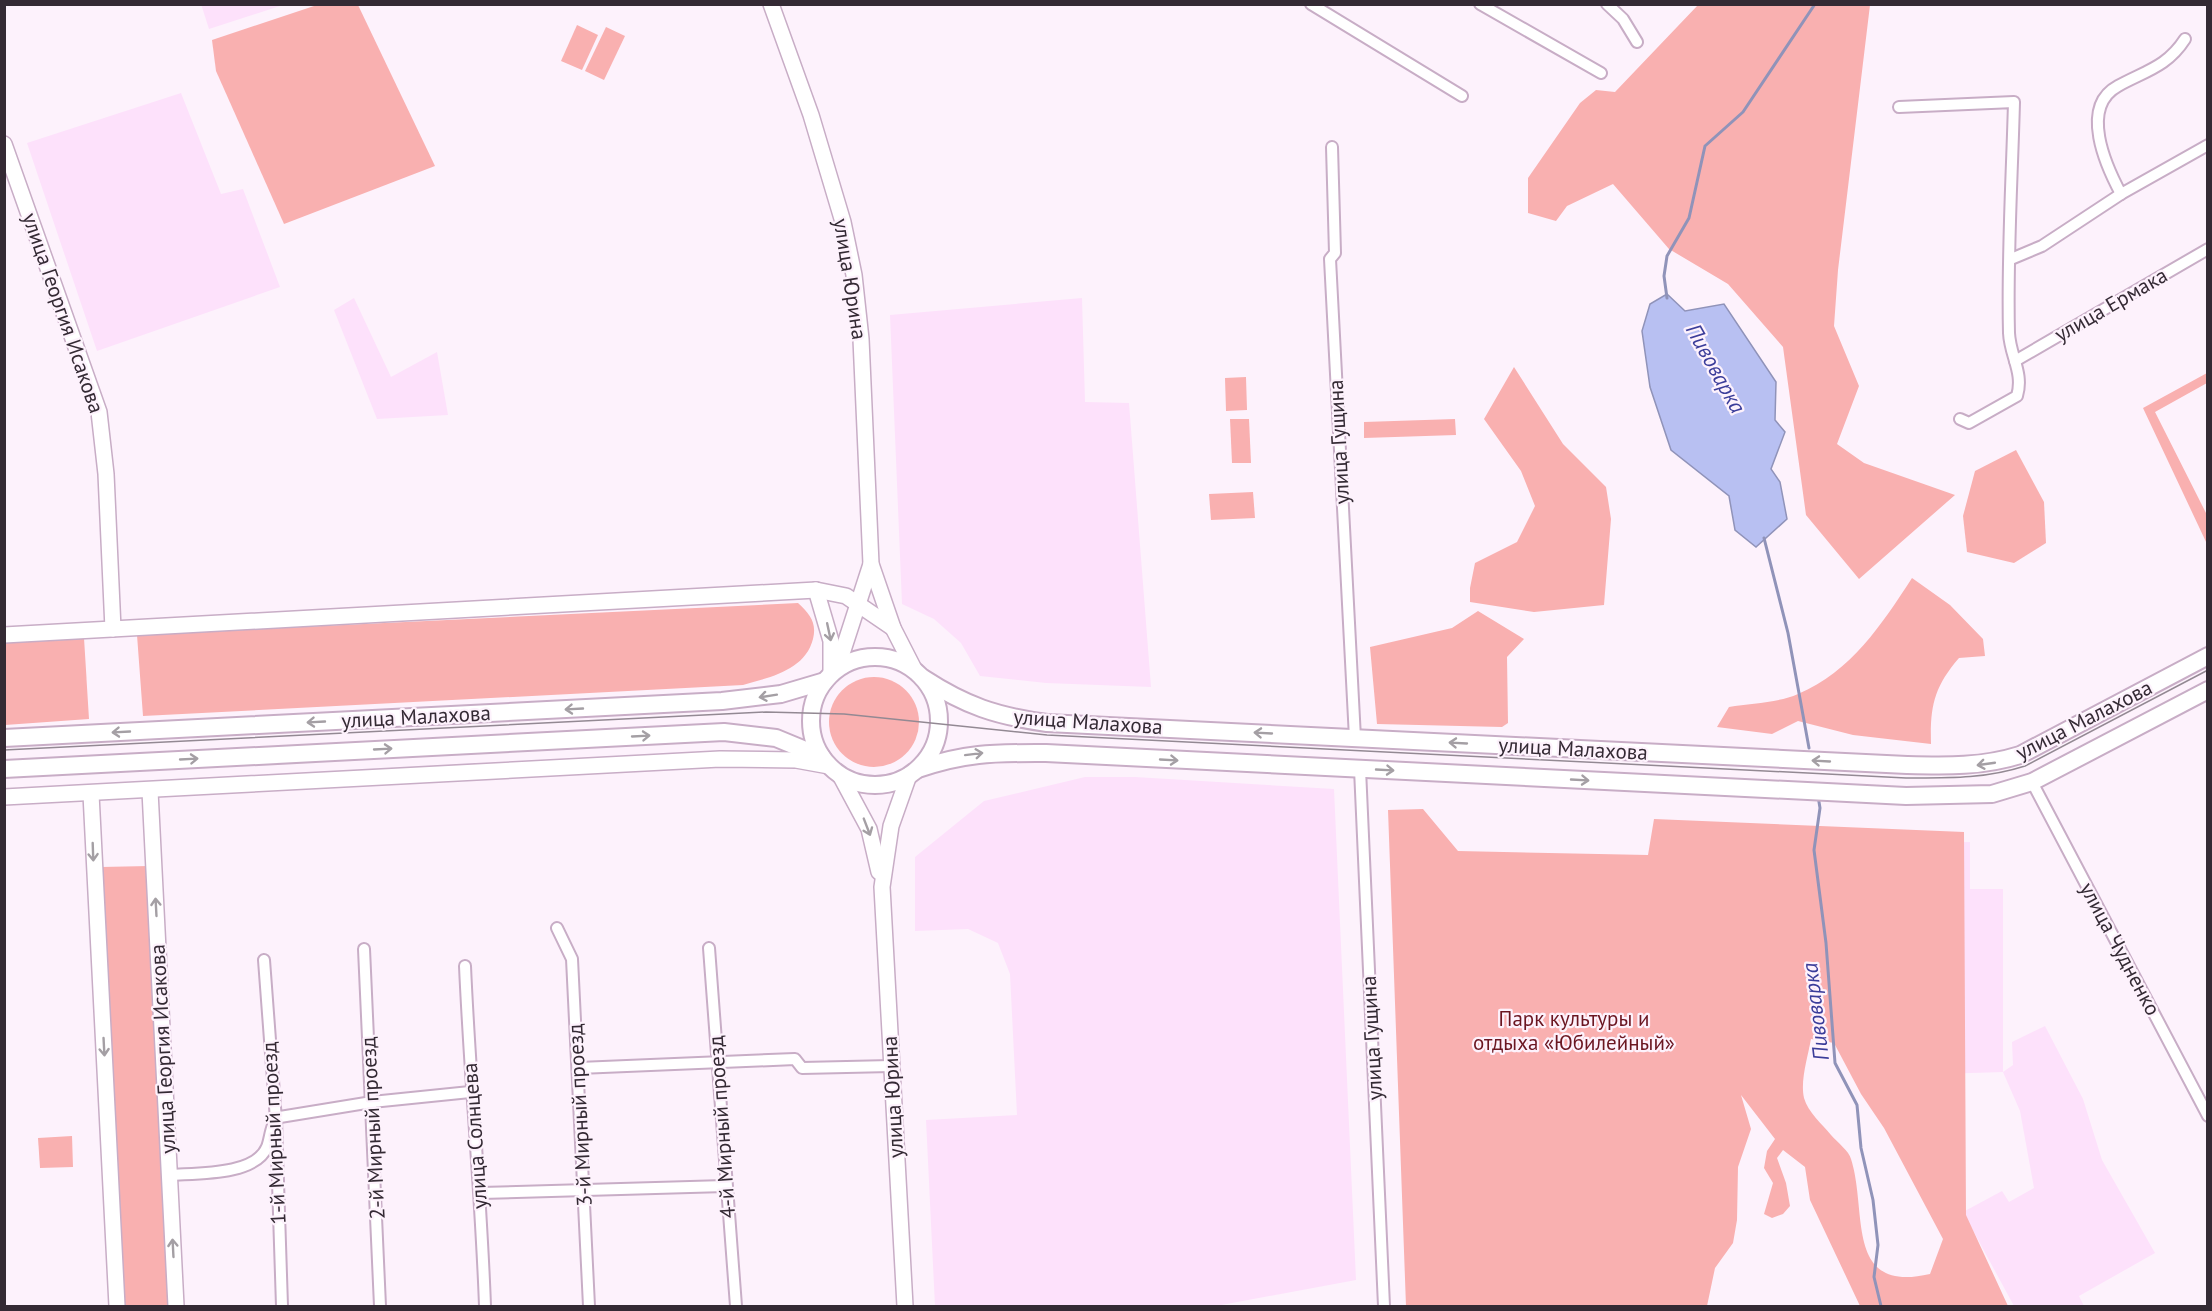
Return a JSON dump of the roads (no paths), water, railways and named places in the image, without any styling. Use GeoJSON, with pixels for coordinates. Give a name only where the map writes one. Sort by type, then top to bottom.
{"type":"FeatureCollection","features":[{"type":"Feature","properties":{"kind":"main road","name":"улица Малахова"},"geometry":{"type":"LineString","coordinates":[[919,675],[973,707],[1016,719],[1907,765],[1984,764],[2020,754],[2208,656]]}},
{"type":"Feature","properties":{"kind":"main road"},"geometry":{"type":"LineString","coordinates":[[876,657],[897,661],[919,675],[935,700],[939,724],[931,751],[914,772],[899,781],[875,785],[863,784],[830,766],[813,739],[811,719],[814,701],[831,675],[856,660],[876,657]]}},
{"type":"Feature","properties":{"kind":"main road","name":"улица Малахова"},"geometry":{"type":"LineString","coordinates":[[4,738],[722,701],[781,694],[831,675]]}},
{"type":"Feature","properties":{"kind":"main road","name":"улица Малахова"},"geometry":{"type":"LineString","coordinates":[[914,772],[953,757],[1004,753],[1906,796],[1992,794],[2032,782],[2208,690]]}},
{"type":"Feature","properties":{"kind":"main road","name":"улица Малахова"},"geometry":{"type":"LineString","coordinates":[[4,769],[724,732],[776,738],[830,766]]}},
{"type":"Feature","properties":{"kind":"street","name":"улица Юрина"},"geometry":{"type":"LineString","coordinates":[[771,4],[827,166],[843,222],[854,274],[861,339],[871,564],[893,628],[919,675]]}},
{"type":"Feature","properties":{"kind":"street"},"geometry":{"type":"LineString","coordinates":[[1311,4],[1462,96]]}},
{"type":"Feature","properties":{"kind":"street"},"geometry":{"type":"LineString","coordinates":[[1480,4],[1601,73]]}},
{"type":"Feature","properties":{"kind":"street"},"geometry":{"type":"LineString","coordinates":[[1607,4],[1623,19],[1637,42]]}},
{"type":"Feature","properties":{"kind":"street"},"geometry":{"type":"LineString","coordinates":[[2121,194],[2107,168],[2100,140],[2098,112],[2103,97],[2116,86],[2156,67],[2175,54],[2185,39]]}},
{"type":"Feature","properties":{"kind":"street"},"geometry":{"type":"LineString","coordinates":[[1899,107],[2014,102],[2009,336],[2020,378],[2017,396],[1969,423],[1960,419]]}},
{"type":"Feature","properties":{"kind":"street","name":"улица Георгия Исакова"},"geometry":{"type":"LineString","coordinates":[[4,144],[99,412],[106,474],[113,629]]}},
{"type":"Feature","properties":{"kind":"street"},"geometry":{"type":"LineString","coordinates":[[2011,259],[2042,246],[2121,194],[2208,145]]}},
{"type":"Feature","properties":{"kind":"street","name":"улица Гущина"},"geometry":{"type":"LineString","coordinates":[[1332,147],[1335,253],[1330,259],[1355,738]]}},
{"type":"Feature","properties":{"kind":"street","name":"улица Ермака"},"geometry":{"type":"LineString","coordinates":[[2015,361],[2208,249]]}},
{"type":"Feature","properties":{"kind":"street","name":"улица Юрина"},"geometry":{"type":"LineString","coordinates":[[831,675],[860,604],[871,564]]}},
{"type":"Feature","properties":{"kind":"street"},"geometry":{"type":"LineString","coordinates":[[816,590],[831,641],[831,675]]}},
{"type":"Feature","properties":{"kind":"street"},"geometry":{"type":"LineString","coordinates":[[4,635],[816,590],[830,591],[860,604],[893,628]]}},
{"type":"Feature","properties":{"kind":"street"},"geometry":{"type":"LineString","coordinates":[[4,797],[150,791],[492,769],[720,759],[796,760],[830,766]]}},
{"type":"Feature","properties":{"kind":"street","name":"улица Юрина"},"geometry":{"type":"LineString","coordinates":[[830,766],[869,829],[882,887],[905,1306]]}},
{"type":"Feature","properties":{"kind":"street","name":"улица Гущина"},"geometry":{"type":"LineString","coordinates":[[1360,769],[1384,1306]]}},
{"type":"Feature","properties":{"kind":"street","name":"улица Юрина"},"geometry":{"type":"LineString","coordinates":[[882,887],[891,826],[914,772]]}},
{"type":"Feature","properties":{"kind":"street","name":"улица Чудненко"},"geometry":{"type":"LineString","coordinates":[[2032,782],[2208,1116]]}},
{"type":"Feature","properties":{"kind":"street","name":"улица Георгия Исакова"},"geometry":{"type":"LineString","coordinates":[[150,791],[176,1306]]}},
{"type":"Feature","properties":{"kind":"street"},"geometry":{"type":"LineString","coordinates":[[91,794],[117,1306]]}},
{"type":"Feature","properties":{"kind":"street","name":"3-й Мирный проезд"},"geometry":{"type":"LineString","coordinates":[[556,928],[572,959],[589,1306]]}},
{"type":"Feature","properties":{"kind":"street","name":"4-й Мирный проезд"},"geometry":{"type":"LineString","coordinates":[[709,948],[725,1186],[736,1306]]}},
{"type":"Feature","properties":{"kind":"street","name":"2-й Мирный проезд"},"geometry":{"type":"LineString","coordinates":[[364,949],[381,1306]]}},
{"type":"Feature","properties":{"kind":"street","name":"1-й Мирный проезд"},"geometry":{"type":"LineString","coordinates":[[264,960],[276,1120],[282,1306]]}},
{"type":"Feature","properties":{"kind":"street","name":"улица Солнцева"},"geometry":{"type":"LineString","coordinates":[[465,966],[470,1092],[481,1193],[485,1306]]}},
{"type":"Feature","properties":{"kind":"street"},"geometry":{"type":"LineString","coordinates":[[579,1068],[795,1059],[802,1068],[891,1066]]}},
{"type":"Feature","properties":{"kind":"street"},"geometry":{"type":"LineString","coordinates":[[170,1175],[223,1172],[244,1166],[267,1149],[276,1120],[372,1102],[470,1092]]}},
{"type":"Feature","properties":{"kind":"street"},"geometry":{"type":"LineString","coordinates":[[481,1193],[725,1186]]}},
{"type":"Feature","properties":{"kind":"water"},"geometry":{"type":"Polygon","coordinates":[[[1667,294],[1685,311],[1724,304],[1776,382],[1775,420],[1785,432],[1771,469],[1780,482],[1787,519],[1756,547],[1735,530],[1729,496],[1671,450],[1650,387],[1642,331],[1650,304],[1667,294]]]}},
{"type":"Feature","properties":{"kind":"waterway","name":"Пивоварка"},"geometry":{"type":"LineString","coordinates":[[1667,298],[1664,276],[1667,256],[1689,218],[1705,146],[1743,112],[1815,4]]}},
{"type":"Feature","properties":{"kind":"waterway","name":"Пивоварка"},"geometry":{"type":"LineString","coordinates":[[1764,538],[1788,633],[1809,748]]}},
{"type":"Feature","properties":{"kind":"waterway","name":"Пивоварка"},"geometry":{"type":"LineString","coordinates":[[1818,796],[1820,808],[1814,850],[1826,943],[1835,1063],[1857,1105],[1861,1148],[1873,1200],[1878,1245],[1874,1277],[1881,1306]]}},
{"type":"Feature","properties":{"kind":"tram line"},"geometry":{"type":"LineString","coordinates":[[4,750],[766,712],[844,714],[1047,735],[1906,778],[1952,778],[1981,776],[2025,766],[2208,670]]}},
{"type":"Feature","properties":{"kind":"park label","name":"Парк культуры и отдыха «Юбилейный»"},"geometry":{"type":"Point","coordinates":[1574,1031]}}]}
